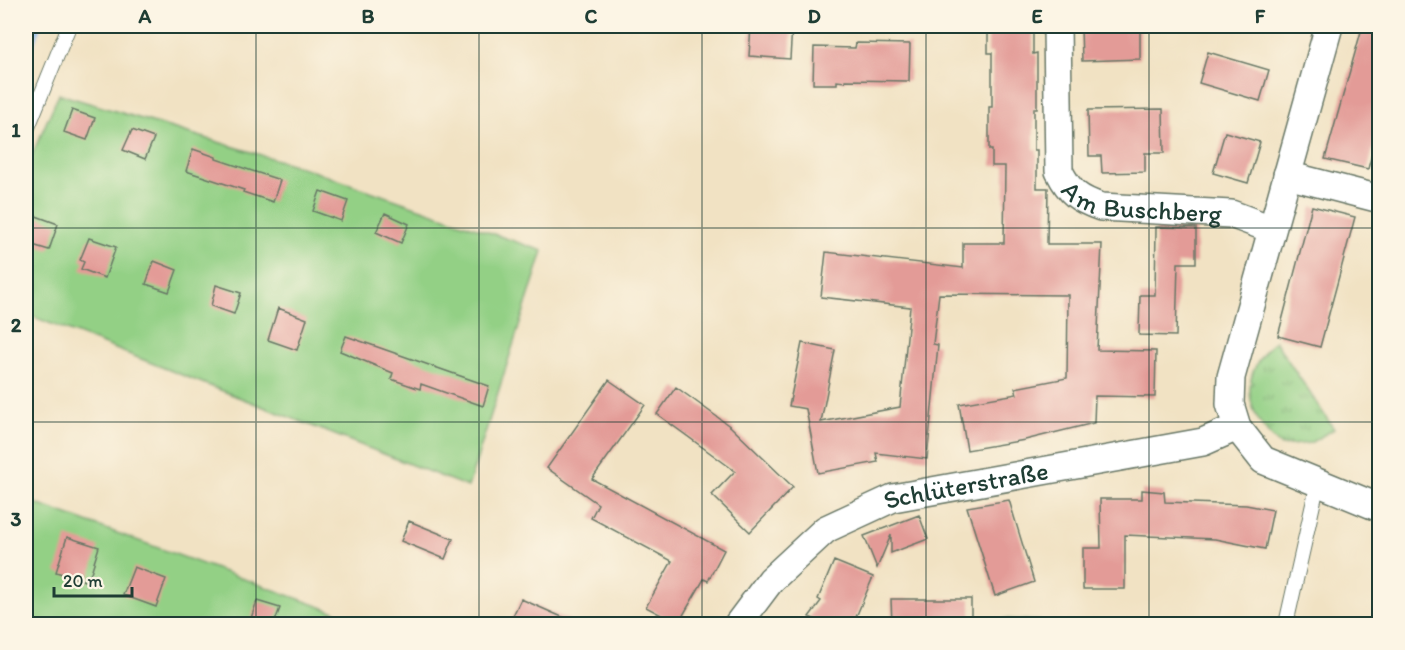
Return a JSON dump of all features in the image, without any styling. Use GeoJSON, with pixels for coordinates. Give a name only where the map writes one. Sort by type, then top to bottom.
{"type":"FeatureCollection","features":[{"type":"Feature","properties":{"kind":"street","name":"Am Buschberg"},"geometry":{"type":"LineString","coordinates":[[1057,26],[1059,171],[1068,189],[1083,201],[1101,207],[1231,214],[1271,229]]}},
{"type":"Feature","properties":{"kind":"street"},"geometry":{"type":"LineString","coordinates":[[1329,26],[1231,377],[1230,404],[1237,427],[1263,460],[1380,508]]}},
{"type":"Feature","properties":{"kind":"street"},"geometry":{"type":"LineString","coordinates":[[1287,176],[1380,199]]}},
{"type":"Feature","properties":{"kind":"street","name":"Schlüterstraße"},"geometry":{"type":"LineString","coordinates":[[738,624],[771,580],[826,529],[893,498],[1203,442],[1237,427]]}},
{"type":"Feature","properties":{"kind":"lane"},"geometry":{"type":"LineString","coordinates":[[26,132],[69,26]]}},
{"type":"Feature","properties":{"kind":"lane"},"geometry":{"type":"LineString","coordinates":[[1286,624],[1318,482]]}},
{"type":"Feature","properties":{"kind":"green space"},"geometry":{"type":"Polygon","coordinates":[[[59,94],[304,168],[543,251],[468,487],[26,314],[26,168],[59,94]]]}},
{"type":"Feature","properties":{"kind":"green space"},"geometry":{"type":"Polygon","coordinates":[[[1275,341],[1334,429],[1310,443],[1281,446],[1269,434],[1253,408],[1250,395],[1255,368],[1263,354],[1275,341]]]}},
{"type":"Feature","properties":{"kind":"green space"},"geometry":{"type":"Polygon","coordinates":[[[26,500],[368,624],[26,624],[26,500]]]}},
{"type":"Feature","properties":{"kind":"green space"},"geometry":{"type":"Polygon","coordinates":[[[1004,619],[1082,624],[1004,624],[1004,619]]]}},
{"type":"Feature","properties":{"kind":"building"},"geometry":{"type":"Polygon","coordinates":[[[751,26],[792,26],[790,59],[749,56],[751,26]]]}},
{"type":"Feature","properties":{"kind":"building"},"geometry":{"type":"Polygon","coordinates":[[[988,26],[1033,26],[1033,54],[1037,53],[1034,150],[1037,150],[1037,188],[1048,188],[1047,244],[1102,244],[1097,350],[1156,351],[1155,397],[1095,396],[1094,423],[1025,440],[967,450],[959,404],[1017,394],[1015,388],[1067,378],[1068,295],[939,294],[933,344],[938,345],[927,459],[876,453],[878,462],[818,473],[806,409],[789,406],[802,343],[835,350],[821,422],[900,407],[910,307],[821,297],[826,252],[963,268],[963,243],[1004,243],[1005,166],[992,166],[992,150],[989,150],[992,53],[988,53],[988,26]]]}},
{"type":"Feature","properties":{"kind":"building"},"geometry":{"type":"Polygon","coordinates":[[[1081,26],[1140,26],[1140,59],[1082,61],[1081,26]]]}},
{"type":"Feature","properties":{"kind":"building"},"geometry":{"type":"Polygon","coordinates":[[[1362,28],[1380,33],[1380,123],[1368,169],[1325,159],[1362,28]]]}},
{"type":"Feature","properties":{"kind":"building"},"geometry":{"type":"Polygon","coordinates":[[[856,43],[910,44],[909,81],[845,80],[845,82],[837,81],[837,84],[813,84],[814,47],[855,48],[856,43]]]}},
{"type":"Feature","properties":{"kind":"building"},"geometry":{"type":"Polygon","coordinates":[[[1208,52],[1269,70],[1260,101],[1199,83],[1208,52]]]}},
{"type":"Feature","properties":{"kind":"building"},"geometry":{"type":"Polygon","coordinates":[[[1163,109],[1164,153],[1145,153],[1145,172],[1102,173],[1101,156],[1089,156],[1088,110],[1163,109]]]}},
{"type":"Feature","properties":{"kind":"building"},"geometry":{"type":"Polygon","coordinates":[[[72,110],[95,118],[87,140],[64,132],[72,110]]]}},
{"type":"Feature","properties":{"kind":"building"},"geometry":{"type":"Polygon","coordinates":[[[132,130],[154,138],[145,159],[123,150],[132,130]]]}},
{"type":"Feature","properties":{"kind":"building"},"geometry":{"type":"Polygon","coordinates":[[[1225,132],[1260,142],[1248,183],[1213,173],[1225,132]]]}},
{"type":"Feature","properties":{"kind":"building"},"geometry":{"type":"Polygon","coordinates":[[[193,149],[280,180],[273,202],[186,171],[193,149]]]}},
{"type":"Feature","properties":{"kind":"building"},"geometry":{"type":"Polygon","coordinates":[[[320,191],[348,201],[341,221],[313,211],[320,191]]]}},
{"type":"Feature","properties":{"kind":"building"},"geometry":{"type":"Polygon","coordinates":[[[1312,206],[1355,217],[1320,347],[1278,336],[1312,206]]]}},
{"type":"Feature","properties":{"kind":"building"},"geometry":{"type":"Polygon","coordinates":[[[385,213],[409,224],[401,243],[376,232],[385,213]]]}},
{"type":"Feature","properties":{"kind":"building"},"geometry":{"type":"Polygon","coordinates":[[[36,216],[58,224],[49,250],[26,243],[36,216]]]}},
{"type":"Feature","properties":{"kind":"building"},"geometry":{"type":"Polygon","coordinates":[[[1156,227],[1196,228],[1196,263],[1178,263],[1176,336],[1139,335],[1140,295],[1155,295],[1156,227]]]}},
{"type":"Feature","properties":{"kind":"building"},"geometry":{"type":"Polygon","coordinates":[[[89,238],[116,247],[105,278],[81,269],[84,262],[80,260],[89,238]]]}},
{"type":"Feature","properties":{"kind":"building"},"geometry":{"type":"Polygon","coordinates":[[[154,261],[177,270],[169,292],[146,284],[154,261]]]}},
{"type":"Feature","properties":{"kind":"building"},"geometry":{"type":"Polygon","coordinates":[[[216,285],[241,293],[234,314],[211,306],[216,285]]]}},
{"type":"Feature","properties":{"kind":"building"},"geometry":{"type":"Polygon","coordinates":[[[278,308],[307,319],[297,350],[268,340],[278,308]]]}},
{"type":"Feature","properties":{"kind":"building"},"geometry":{"type":"Polygon","coordinates":[[[346,336],[489,386],[483,406],[421,384],[420,389],[391,379],[393,373],[340,351],[346,336]]]}},
{"type":"Feature","properties":{"kind":"building"},"geometry":{"type":"Polygon","coordinates":[[[609,380],[645,405],[592,479],[724,550],[708,581],[704,579],[678,624],[646,607],[672,561],[591,518],[598,504],[547,468],[609,380]]]}},
{"type":"Feature","properties":{"kind":"building"},"geometry":{"type":"Polygon","coordinates":[[[676,387],[731,427],[793,487],[750,532],[712,495],[735,471],[657,414],[676,387]]]}},
{"type":"Feature","properties":{"kind":"building"},"geometry":{"type":"Polygon","coordinates":[[[1142,490],[1164,492],[1165,502],[1246,505],[1273,510],[1265,549],[1215,539],[1125,535],[1125,589],[1083,589],[1083,548],[1101,548],[1100,499],[1142,499],[1142,490]]]}},
{"type":"Feature","properties":{"kind":"building"},"geometry":{"type":"Polygon","coordinates":[[[1009,500],[1034,582],[995,596],[967,507],[1009,500]]]}},
{"type":"Feature","properties":{"kind":"building"},"geometry":{"type":"Polygon","coordinates":[[[919,515],[928,539],[891,553],[891,535],[877,568],[864,536],[919,515]]]}},
{"type":"Feature","properties":{"kind":"building"},"geometry":{"type":"Polygon","coordinates":[[[409,521],[453,539],[445,559],[401,541],[409,521]]]}},
{"type":"Feature","properties":{"kind":"building"},"geometry":{"type":"Polygon","coordinates":[[[67,537],[99,547],[88,582],[56,572],[67,537]]]}},
{"type":"Feature","properties":{"kind":"building"},"geometry":{"type":"Polygon","coordinates":[[[834,561],[873,577],[853,624],[827,624],[809,617],[821,601],[818,599],[834,561]]]}},
{"type":"Feature","properties":{"kind":"building"},"geometry":{"type":"Polygon","coordinates":[[[134,567],[166,579],[156,607],[123,595],[134,567]]]}},
{"type":"Feature","properties":{"kind":"building"},"geometry":{"type":"Polygon","coordinates":[[[521,599],[578,624],[509,624],[521,599]]]}},
{"type":"Feature","properties":{"kind":"building"},"geometry":{"type":"Polygon","coordinates":[[[891,599],[971,599],[971,624],[892,624],[891,599]]]}},
{"type":"Feature","properties":{"kind":"building"},"geometry":{"type":"Polygon","coordinates":[[[257,601],[280,608],[274,624],[249,624],[257,601]]]}},
{"type":"Feature","properties":{"kind":"waterway"},"geometry":{"type":"LineString","coordinates":[[26,56],[37,26]]}}]}
